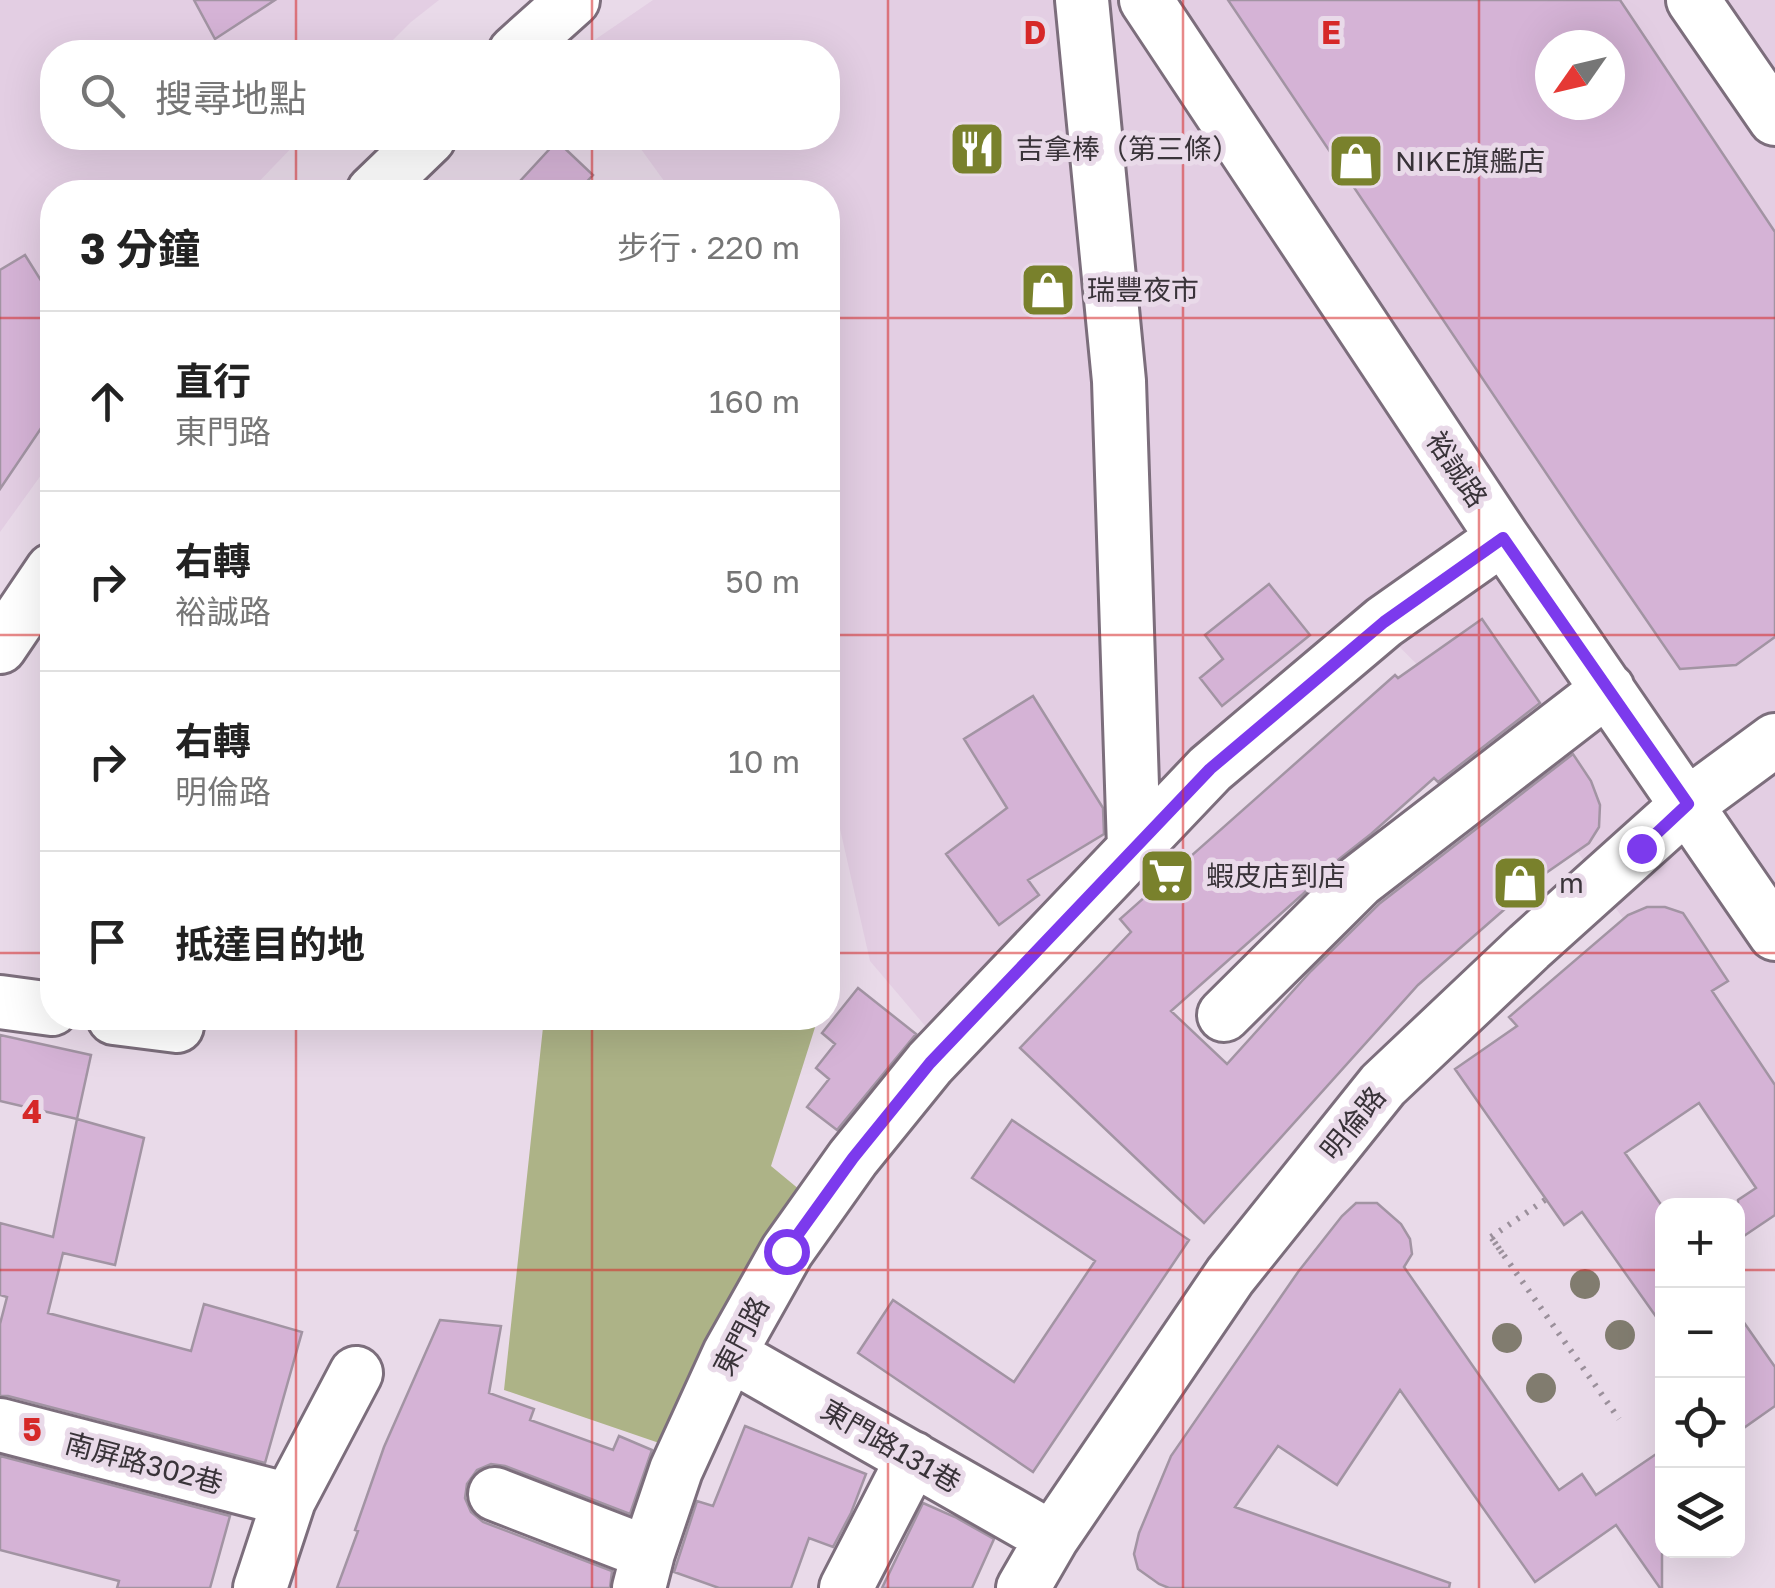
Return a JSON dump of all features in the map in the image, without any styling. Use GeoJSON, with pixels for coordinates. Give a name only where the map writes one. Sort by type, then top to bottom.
{"type":"FeatureCollection","features":[{"type":"Feature","properties":{"kind":"street"},"geometry":{"type":"LineString","coordinates":[[528,40],[574,0]]}},
{"type":"Feature","properties":{"kind":"street"},"geometry":{"type":"LineString","coordinates":[[1082,0],[1119,382],[1134,848]]}},
{"type":"Feature","properties":{"kind":"street","name":"裕誠路"},"geometry":{"type":"LineString","coordinates":[[1146,0],[1503,538],[1775,934]]}},
{"type":"Feature","properties":{"kind":"street"},"geometry":{"type":"LineString","coordinates":[[1693,0],[1775,119]]}},
{"type":"Feature","properties":{"kind":"street"},"geometry":{"type":"LineString","coordinates":[[385,180],[416,150]]}},
{"type":"Feature","properties":{"kind":"street","name":"東門路"},"geometry":{"type":"LineString","coordinates":[[644,1570],[676,1470],[729,1354],[786,1251],[853,1158],[942,1051],[1210,769],[1384,622],[1503,538]]}},
{"type":"Feature","properties":{"kind":"street"},"geometry":{"type":"LineString","coordinates":[[0,647],[40,588]]}},
{"type":"Feature","properties":{"kind":"street"},"geometry":{"type":"LineString","coordinates":[[1224,1016],[1359,881],[1608,689]]}},
{"type":"Feature","properties":{"kind":"street","name":"明倫路"},"geometry":{"type":"LineString","coordinates":[[1027,1587],[1052,1538],[1230,1276],[1383,1085],[1688,804],[1775,740]]}},
{"type":"Feature","properties":{"kind":"street"},"geometry":{"type":"LineString","coordinates":[[0,1002],[40,1007]]}},
{"type":"Feature","properties":{"kind":"street","name":"東門路131巷"},"geometry":{"type":"LineString","coordinates":[[729,1354],[1052,1538]]}},
{"type":"Feature","properties":{"kind":"street"},"geometry":{"type":"LineString","coordinates":[[260,1588],[289,1500],[356,1373]]}},
{"type":"Feature","properties":{"kind":"street","name":"南屏路302巷"},"geometry":{"type":"LineString","coordinates":[[0,1425],[289,1500]]}},
{"type":"Feature","properties":{"kind":"street"},"geometry":{"type":"LineString","coordinates":[[846,1588],[913,1458]]}},
{"type":"Feature","properties":{"kind":"street"},"geometry":{"type":"LineString","coordinates":[[495,1494],[644,1570]]}},
{"type":"Feature","properties":{"kind":"path"},"geometry":{"type":"LineString","coordinates":[[1491,1237],[1545,1200]]}},
{"type":"Feature","properties":{"kind":"path"},"geometry":{"type":"LineString","coordinates":[[1502,1253],[1491,1236],[1619,1419]]}},
{"type":"Feature","properties":{"kind":"shaded area"},"geometry":{"type":"Polygon","coordinates":[[[0,0],[439,0],[393,40],[40,40],[40,150],[289,150],[261,180],[40,180],[40,477],[0,532],[0,0]]]}},
{"type":"Feature","properties":{"kind":"shaded area"},"geometry":{"type":"Polygon","coordinates":[[[653,0],[1775,0],[1775,1143],[1525,774],[1382,629],[938,1041],[870,961],[840,829],[840,180],[663,180],[642,150],[840,150],[840,40],[595,40],[653,0]]]}},
{"type":"Feature","properties":{"kind":"green space"},"geometry":{"type":"Polygon","coordinates":[[[543,1030],[814,1030],[771,1166],[806,1195],[665,1445],[504,1390],[543,1030]]]}},
{"type":"Feature","properties":{"kind":"building"},"geometry":{"type":"Polygon","coordinates":[[[194,0],[275,0],[215,39],[194,0]]]}},
{"type":"Feature","properties":{"kind":"building"},"geometry":{"type":"Polygon","coordinates":[[[1228,0],[1620,0],[1775,232],[1775,637],[1736,665],[1680,669],[1228,0]]]}},
{"type":"Feature","properties":{"kind":"building"},"geometry":{"type":"Polygon","coordinates":[[[549,150],[567,150],[593,175],[588,180],[521,180],[549,150]]]}},
{"type":"Feature","properties":{"kind":"building"},"geometry":{"type":"Polygon","coordinates":[[[25,255],[40,279],[40,430],[0,489],[0,270],[25,255]]]}},
{"type":"Feature","properties":{"kind":"building"},"geometry":{"type":"Polygon","coordinates":[[[1269,584],[1310,635],[1222,706],[1200,678],[1223,659],[1205,635],[1269,584]]]}},
{"type":"Feature","properties":{"kind":"building"},"geometry":{"type":"Polygon","coordinates":[[[1482,619],[1540,703],[1438,782],[1434,778],[1171,1011],[1227,1064],[1311,971],[1379,904],[1573,754],[1591,781],[1600,805],[1599,827],[1589,843],[1546,873],[1418,985],[1204,1223],[1020,1048],[1131,932],[1120,919],[1395,675],[1398,678],[1482,619]]]}},
{"type":"Feature","properties":{"kind":"building"},"geometry":{"type":"Polygon","coordinates":[[[1033,696],[1103,808],[1104,834],[1028,880],[1039,895],[999,925],[946,854],[1007,808],[964,739],[1033,696]]]}},
{"type":"Feature","properties":{"kind":"building"},"geometry":{"type":"Polygon","coordinates":[[[1647,907],[1683,913],[1728,981],[1712,991],[1775,1085],[1775,1215],[1745,1235],[1745,1198],[1741,1198],[1756,1188],[1699,1103],[1625,1153],[1656,1198],[1655,1315],[1582,1212],[1564,1225],[1455,1069],[1517,1026],[1509,1017],[1628,915],[1647,907]]]}},
{"type":"Feature","properties":{"kind":"building"},"geometry":{"type":"Polygon","coordinates":[[[858,988],[916,1034],[837,1130],[807,1107],[829,1079],[816,1068],[835,1044],[822,1033],[840,1030],[840,1010],[858,988]]]}},
{"type":"Feature","properties":{"kind":"building"},"geometry":{"type":"Polygon","coordinates":[[[0,1035],[91,1055],[77,1119],[0,1101],[0,1035]]]}},
{"type":"Feature","properties":{"kind":"building"},"geometry":{"type":"Polygon","coordinates":[[[77,1119],[144,1138],[115,1265],[63,1253],[48,1313],[191,1351],[204,1304],[302,1332],[265,1463],[0,1396],[0,1324],[7,1297],[0,1295],[0,1223],[53,1237],[77,1119]]]}},
{"type":"Feature","properties":{"kind":"building"},"geometry":{"type":"Polygon","coordinates":[[[1012,1120],[1189,1240],[1033,1472],[858,1353],[893,1300],[1014,1382],[1095,1261],[972,1178],[1012,1120]]]}},
{"type":"Feature","properties":{"kind":"building"},"geometry":{"type":"Polygon","coordinates":[[[1356,1203],[1377,1203],[1401,1224],[1410,1239],[1412,1254],[1404,1267],[1559,1490],[1582,1474],[1596,1495],[1655,1455],[1655,1558],[1662,1558],[1662,1588],[1616,1525],[1535,1582],[1400,1390],[1337,1485],[1278,1446],[1235,1507],[1450,1583],[1449,1588],[1169,1588],[1138,1569],[1134,1554],[1139,1533],[1171,1456],[1298,1272],[1356,1203]]]}},
{"type":"Feature","properties":{"kind":"building"},"geometry":{"type":"Polygon","coordinates":[[[440,1320],[501,1326],[489,1393],[534,1409],[530,1420],[613,1450],[619,1436],[652,1450],[630,1514],[505,1466],[491,1464],[477,1470],[467,1484],[465,1498],[471,1512],[483,1522],[612,1571],[610,1588],[337,1588],[384,1447],[440,1320]]]}},
{"type":"Feature","properties":{"kind":"building"},"geometry":{"type":"Polygon","coordinates":[[[1745,1324],[1775,1367],[1775,1406],[1745,1427],[1745,1324]]]}},
{"type":"Feature","properties":{"kind":"building"},"geometry":{"type":"Polygon","coordinates":[[[745,1426],[866,1474],[833,1547],[809,1538],[791,1588],[719,1588],[674,1572],[697,1501],[713,1506],[745,1426]]]}},
{"type":"Feature","properties":{"kind":"building"},"geometry":{"type":"Polygon","coordinates":[[[0,1456],[230,1516],[210,1588],[117,1588],[119,1581],[0,1550],[0,1456]]]}},
{"type":"Feature","properties":{"kind":"building"},"geometry":{"type":"Polygon","coordinates":[[[923,1503],[994,1539],[972,1588],[882,1588],[923,1503]]]}},
{"type":"Feature","properties":{"kind":"place","name":"吉拿棒（第三條）"},"geometry":{"type":"Point","coordinates":[977,149]}},
{"type":"Feature","properties":{"kind":"place","name":"NIKE旗艦店"},"geometry":{"type":"Point","coordinates":[1356,161]}},
{"type":"Feature","properties":{"kind":"place","name":"瑞豐夜市"},"geometry":{"type":"Point","coordinates":[1048,290]}},
{"type":"Feature","properties":{"kind":"place","name":"蝦皮店到店"},"geometry":{"type":"Point","coordinates":[1167,876]}},
{"type":"Feature","properties":{"kind":"place","name":"m"},"geometry":{"type":"Point","coordinates":[1520,883]}},
{"type":"Feature","properties":{"kind":"route"},"geometry":{"type":"LineString","coordinates":[[786,1251],[853,1158],[930,1063],[1210,769],[1384,622],[1503,538],[1688,804],[1641,848]]}}]}
